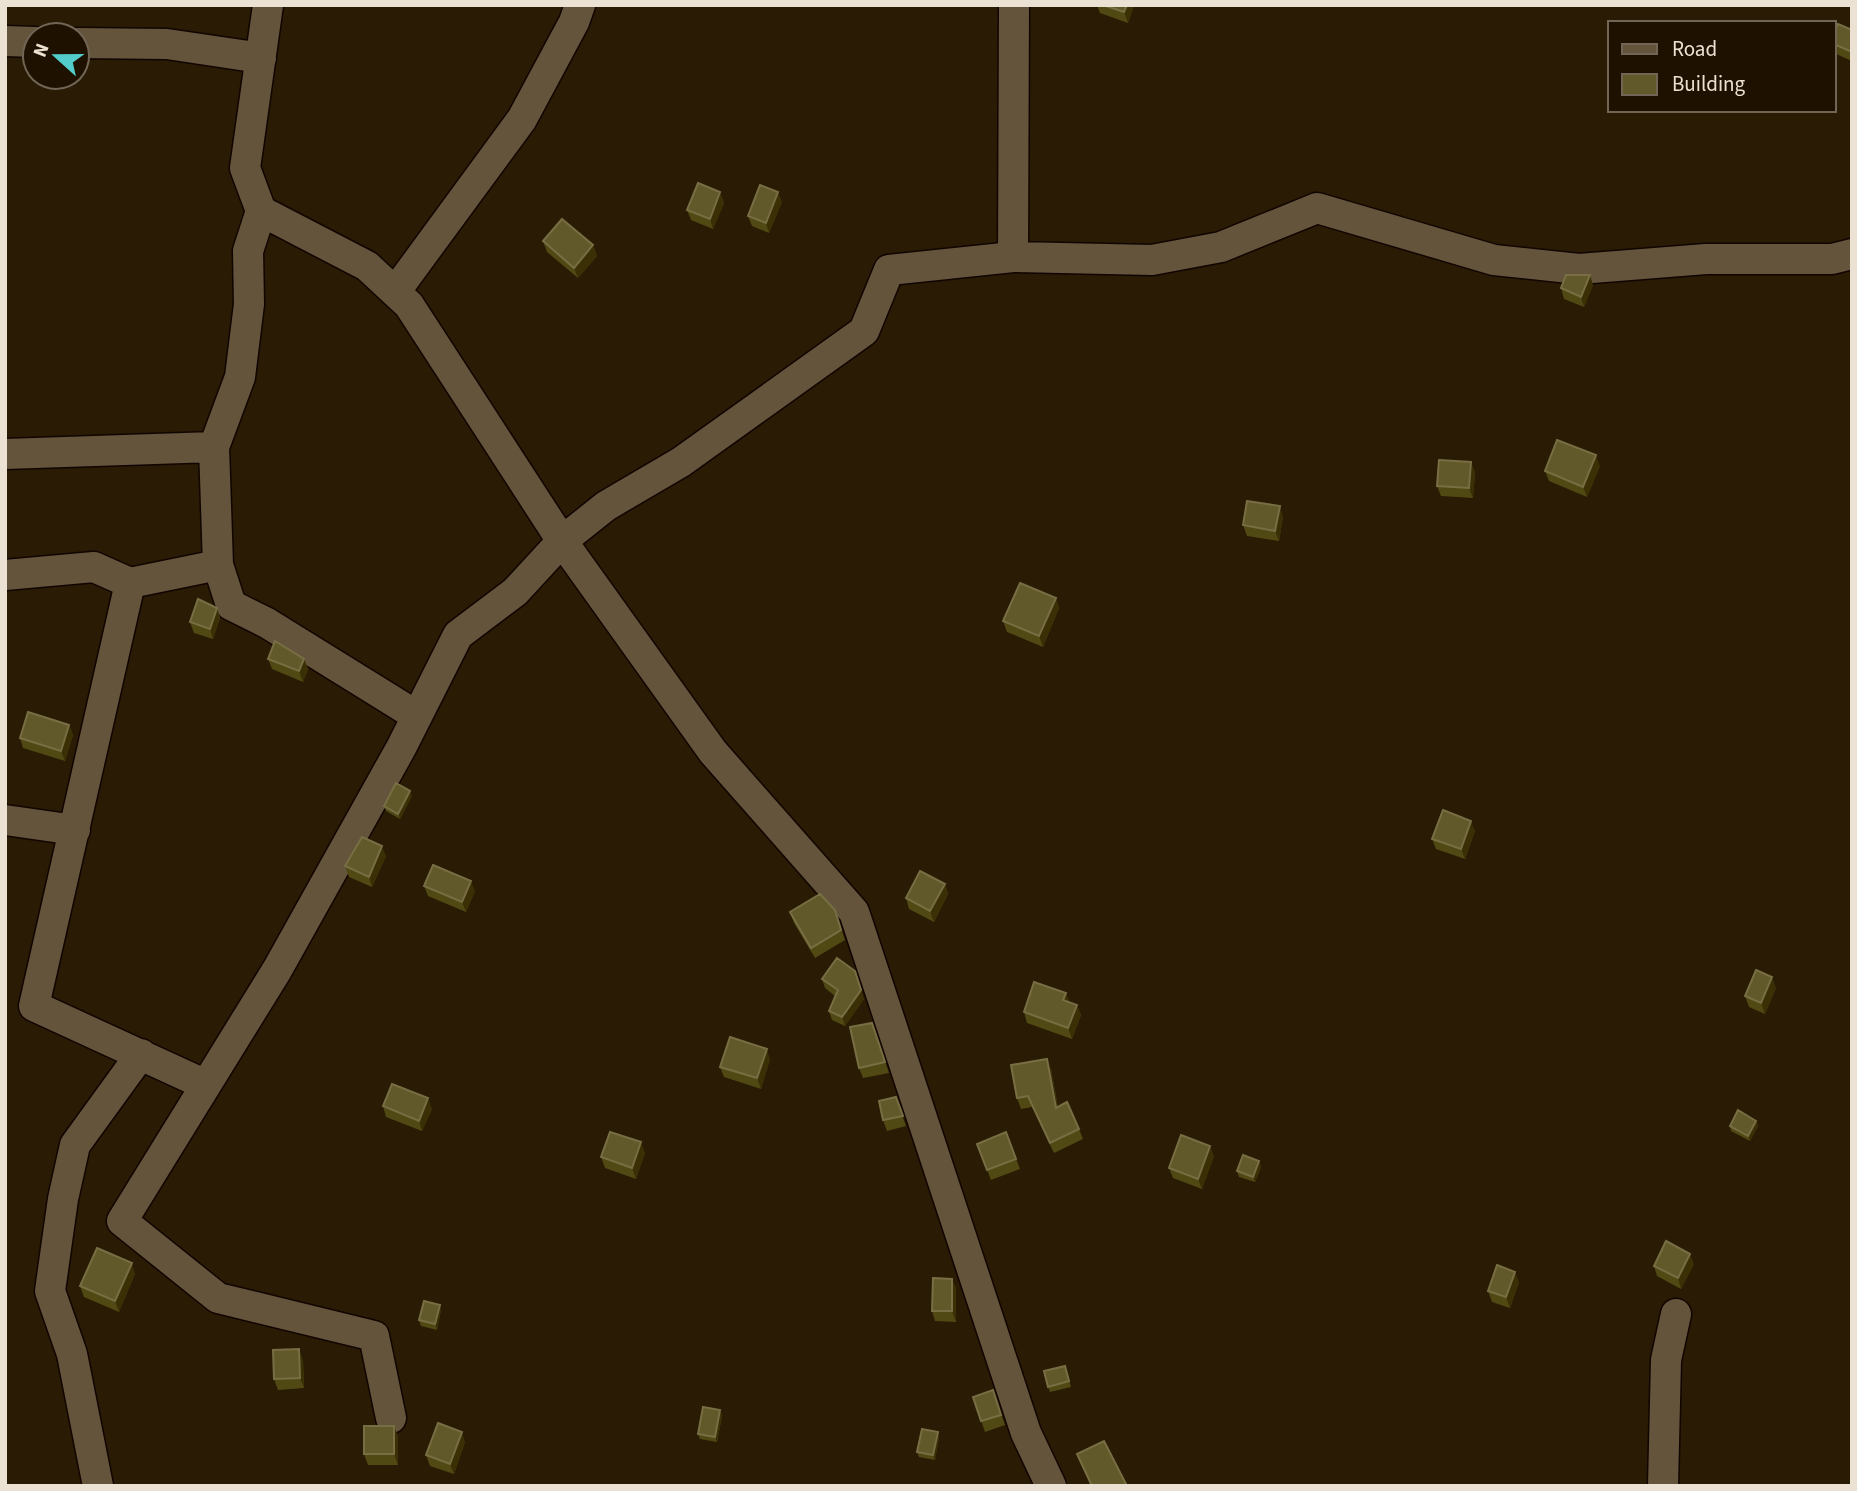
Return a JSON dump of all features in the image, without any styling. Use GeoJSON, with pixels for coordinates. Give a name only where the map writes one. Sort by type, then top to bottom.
{"type":"FeatureCollection","features":[{"type":"Feature","properties":{"kind":"street"},"geometry":{"type":"LineString","coordinates":[[268,5],[245,168],[261,211],[248,251],[249,304],[240,377],[214,447],[218,565],[231,605],[267,623],[417,716]]}},
{"type":"Feature","properties":{"kind":"street"},"geometry":{"type":"LineString","coordinates":[[395,292],[522,119],[574,22],[580,5]]}},
{"type":"Feature","properties":{"kind":"street"},"geometry":{"type":"LineString","coordinates":[[1013,257],[1014,5]]}},
{"type":"Feature","properties":{"kind":"street"},"geometry":{"type":"LineString","coordinates":[[91,43],[167,44],[261,58]]}},
{"type":"Feature","properties":{"kind":"street"},"geometry":{"type":"LineString","coordinates":[[391,1418],[374,1336],[218,1298],[122,1221],[277,970],[417,716],[458,635],[515,592],[562,541],[606,506],[681,463],[864,331],[889,270],[1013,257],[1152,260],[1221,247],[1317,208],[1493,260],[1579,269],[1706,259],[1832,259],[1852,254]]}},
{"type":"Feature","properties":{"kind":"street"},"geometry":{"type":"LineString","coordinates":[[261,211],[367,266],[409,305],[562,541],[713,752],[854,912],[1026,1433],[1051,1486]]}},
{"type":"Feature","properties":{"kind":"street"},"geometry":{"type":"LineString","coordinates":[[5,454],[214,447]]}},
{"type":"Feature","properties":{"kind":"street"},"geometry":{"type":"LineString","coordinates":[[5,575],[94,567],[130,583],[218,565]]}},
{"type":"Feature","properties":{"kind":"street"},"geometry":{"type":"LineString","coordinates":[[130,583],[34,1006],[206,1084]]}},
{"type":"Feature","properties":{"kind":"street"},"geometry":{"type":"LineString","coordinates":[[5,820],[75,830]]}},
{"type":"Feature","properties":{"kind":"street"},"geometry":{"type":"LineString","coordinates":[[98,1486],[72,1354],[50,1291],[63,1199],[75,1145],[141,1054]]}},
{"type":"Feature","properties":{"kind":"street"},"geometry":{"type":"LineString","coordinates":[[1663,1486],[1666,1360],[1676,1314]]}},
{"type":"Feature","properties":{"kind":"building"},"geometry":{"type":"Polygon","coordinates":[[[1103,5],[1127,5],[1124,12],[1103,5]]]}},
{"type":"Feature","properties":{"kind":"building"},"geometry":{"type":"Polygon","coordinates":[[[1838,24],[1852,30],[1852,52],[1836,45],[1838,24]]]}},
{"type":"Feature","properties":{"kind":"building"},"geometry":{"type":"Polygon","coordinates":[[[698,183],[720,192],[710,219],[687,210],[698,183]]]}},
{"type":"Feature","properties":{"kind":"building"},"geometry":{"type":"Polygon","coordinates":[[[760,185],[778,192],[766,223],[748,216],[760,185]]]}},
{"type":"Feature","properties":{"kind":"building"},"geometry":{"type":"Polygon","coordinates":[[[562,219],[593,245],[574,268],[543,241],[562,219]]]}},
{"type":"Feature","properties":{"kind":"building"},"geometry":{"type":"Polygon","coordinates":[[[1566,275],[1590,275],[1581,297],[1561,288],[1566,275]]]}},
{"type":"Feature","properties":{"kind":"building"},"geometry":{"type":"Polygon","coordinates":[[[1557,440],[1596,455],[1583,487],[1545,471],[1557,440]]]}},
{"type":"Feature","properties":{"kind":"building"},"geometry":{"type":"Polygon","coordinates":[[[1439,460],[1471,462],[1469,488],[1437,486],[1439,460]]]}},
{"type":"Feature","properties":{"kind":"building"},"geometry":{"type":"Polygon","coordinates":[[[1247,501],[1280,506],[1275,531],[1243,525],[1247,501]]]}},
{"type":"Feature","properties":{"kind":"building"},"geometry":{"type":"Polygon","coordinates":[[[1020,583],[1056,598],[1039,636],[1003,621],[1020,583]]]}},
{"type":"Feature","properties":{"kind":"building"},"geometry":{"type":"Polygon","coordinates":[[[198,599],[217,608],[210,629],[190,622],[198,599]]]}},
{"type":"Feature","properties":{"kind":"building"},"geometry":{"type":"Polygon","coordinates":[[[275,641],[304,659],[299,671],[268,659],[275,641]]]}},
{"type":"Feature","properties":{"kind":"building"},"geometry":{"type":"Polygon","coordinates":[[[28,712],[69,725],[61,751],[20,738],[28,712]]]}},
{"type":"Feature","properties":{"kind":"building"},"geometry":{"type":"Polygon","coordinates":[[[396,783],[410,791],[398,814],[384,806],[396,783]]]}},
{"type":"Feature","properties":{"kind":"building"},"geometry":{"type":"Polygon","coordinates":[[[1443,810],[1471,821],[1461,849],[1432,839],[1443,810]]]}},
{"type":"Feature","properties":{"kind":"building"},"geometry":{"type":"Polygon","coordinates":[[[362,837],[382,846],[369,877],[345,866],[362,837]]]}},
{"type":"Feature","properties":{"kind":"building"},"geometry":{"type":"Polygon","coordinates":[[[433,865],[471,881],[462,902],[424,886],[433,865]]]}},
{"type":"Feature","properties":{"kind":"building"},"geometry":{"type":"Polygon","coordinates":[[[920,871],[945,884],[930,911],[906,898],[920,871]]]}},
{"type":"Feature","properties":{"kind":"building"},"geometry":{"type":"Polygon","coordinates":[[[820,894],[835,910],[841,930],[811,948],[790,912],[820,894]]]}},
{"type":"Feature","properties":{"kind":"building"},"geometry":{"type":"Polygon","coordinates":[[[837,958],[855,971],[861,990],[842,1017],[829,1011],[838,990],[822,979],[837,958]]]}},
{"type":"Feature","properties":{"kind":"building"},"geometry":{"type":"Polygon","coordinates":[[[1756,970],[1772,977],[1761,1003],[1745,996],[1756,970]]]}},
{"type":"Feature","properties":{"kind":"building"},"geometry":{"type":"Polygon","coordinates":[[[1034,982],[1066,993],[1063,1000],[1077,1005],[1068,1028],[1024,1012],[1034,982]]]}},
{"type":"Feature","properties":{"kind":"building"},"geometry":{"type":"Polygon","coordinates":[[[872,1023],[885,1062],[859,1068],[850,1027],[872,1023]]]}},
{"type":"Feature","properties":{"kind":"building"},"geometry":{"type":"Polygon","coordinates":[[[730,1037],[767,1049],[757,1078],[720,1067],[730,1037]]]}},
{"type":"Feature","properties":{"kind":"building"},"geometry":{"type":"Polygon","coordinates":[[[1047,1059],[1056,1108],[1067,1102],[1079,1129],[1050,1143],[1028,1096],[1017,1098],[1011,1065],[1047,1059]]]}},
{"type":"Feature","properties":{"kind":"building"},"geometry":{"type":"Polygon","coordinates":[[[392,1084],[428,1098],[419,1121],[383,1106],[392,1084]]]}},
{"type":"Feature","properties":{"kind":"building"},"geometry":{"type":"Polygon","coordinates":[[[896,1097],[903,1116],[883,1120],[879,1101],[896,1097]]]}},
{"type":"Feature","properties":{"kind":"building"},"geometry":{"type":"Polygon","coordinates":[[[1738,1110],[1756,1121],[1748,1136],[1730,1126],[1738,1110]]]}},
{"type":"Feature","properties":{"kind":"building"},"geometry":{"type":"Polygon","coordinates":[[[610,1132],[641,1142],[632,1168],[601,1157],[610,1132]]]}},
{"type":"Feature","properties":{"kind":"building"},"geometry":{"type":"Polygon","coordinates":[[[1006,1132],[1016,1159],[987,1170],[977,1144],[1006,1132]]]}},
{"type":"Feature","properties":{"kind":"building"},"geometry":{"type":"Polygon","coordinates":[[[1181,1135],[1210,1146],[1198,1179],[1169,1168],[1181,1135]]]}},
{"type":"Feature","properties":{"kind":"building"},"geometry":{"type":"Polygon","coordinates":[[[1243,1155],[1259,1161],[1253,1177],[1237,1171],[1243,1155]]]}},
{"type":"Feature","properties":{"kind":"building"},"geometry":{"type":"Polygon","coordinates":[[[1666,1241],[1690,1254],[1678,1278],[1654,1266],[1666,1241]]]}},
{"type":"Feature","properties":{"kind":"building"},"geometry":{"type":"Polygon","coordinates":[[[97,1248],[132,1263],[115,1301],[80,1286],[97,1248]]]}},
{"type":"Feature","properties":{"kind":"building"},"geometry":{"type":"Polygon","coordinates":[[[1497,1265],[1515,1272],[1506,1297],[1488,1291],[1497,1265]]]}},
{"type":"Feature","properties":{"kind":"building"},"geometry":{"type":"Polygon","coordinates":[[[933,1278],[952,1279],[952,1311],[932,1311],[933,1278]]]}},
{"type":"Feature","properties":{"kind":"building"},"geometry":{"type":"Polygon","coordinates":[[[424,1301],[440,1305],[435,1324],[419,1320],[424,1301]]]}},
{"type":"Feature","properties":{"kind":"building"},"geometry":{"type":"Polygon","coordinates":[[[299,1349],[300,1378],[274,1379],[273,1350],[299,1349]]]}},
{"type":"Feature","properties":{"kind":"building"},"geometry":{"type":"Polygon","coordinates":[[[1065,1366],[1069,1381],[1048,1387],[1044,1371],[1065,1366]]]}},
{"type":"Feature","properties":{"kind":"building"},"geometry":{"type":"Polygon","coordinates":[[[993,1390],[1001,1415],[981,1421],[973,1397],[993,1390]]]}},
{"type":"Feature","properties":{"kind":"building"},"geometry":{"type":"Polygon","coordinates":[[[703,1407],[720,1410],[715,1437],[698,1434],[703,1407]]]}},
{"type":"Feature","properties":{"kind":"building"},"geometry":{"type":"Polygon","coordinates":[[[438,1423],[462,1432],[450,1464],[426,1455],[438,1423]]]}},
{"type":"Feature","properties":{"kind":"building"},"geometry":{"type":"Polygon","coordinates":[[[364,1426],[394,1426],[394,1454],[364,1454],[364,1426]]]}},
{"type":"Feature","properties":{"kind":"building"},"geometry":{"type":"Polygon","coordinates":[[[922,1429],[938,1432],[933,1455],[917,1452],[922,1429]]]}},
{"type":"Feature","properties":{"kind":"building"},"geometry":{"type":"Polygon","coordinates":[[[1104,1441],[1127,1486],[1092,1486],[1077,1454],[1104,1441]]]}}]}
